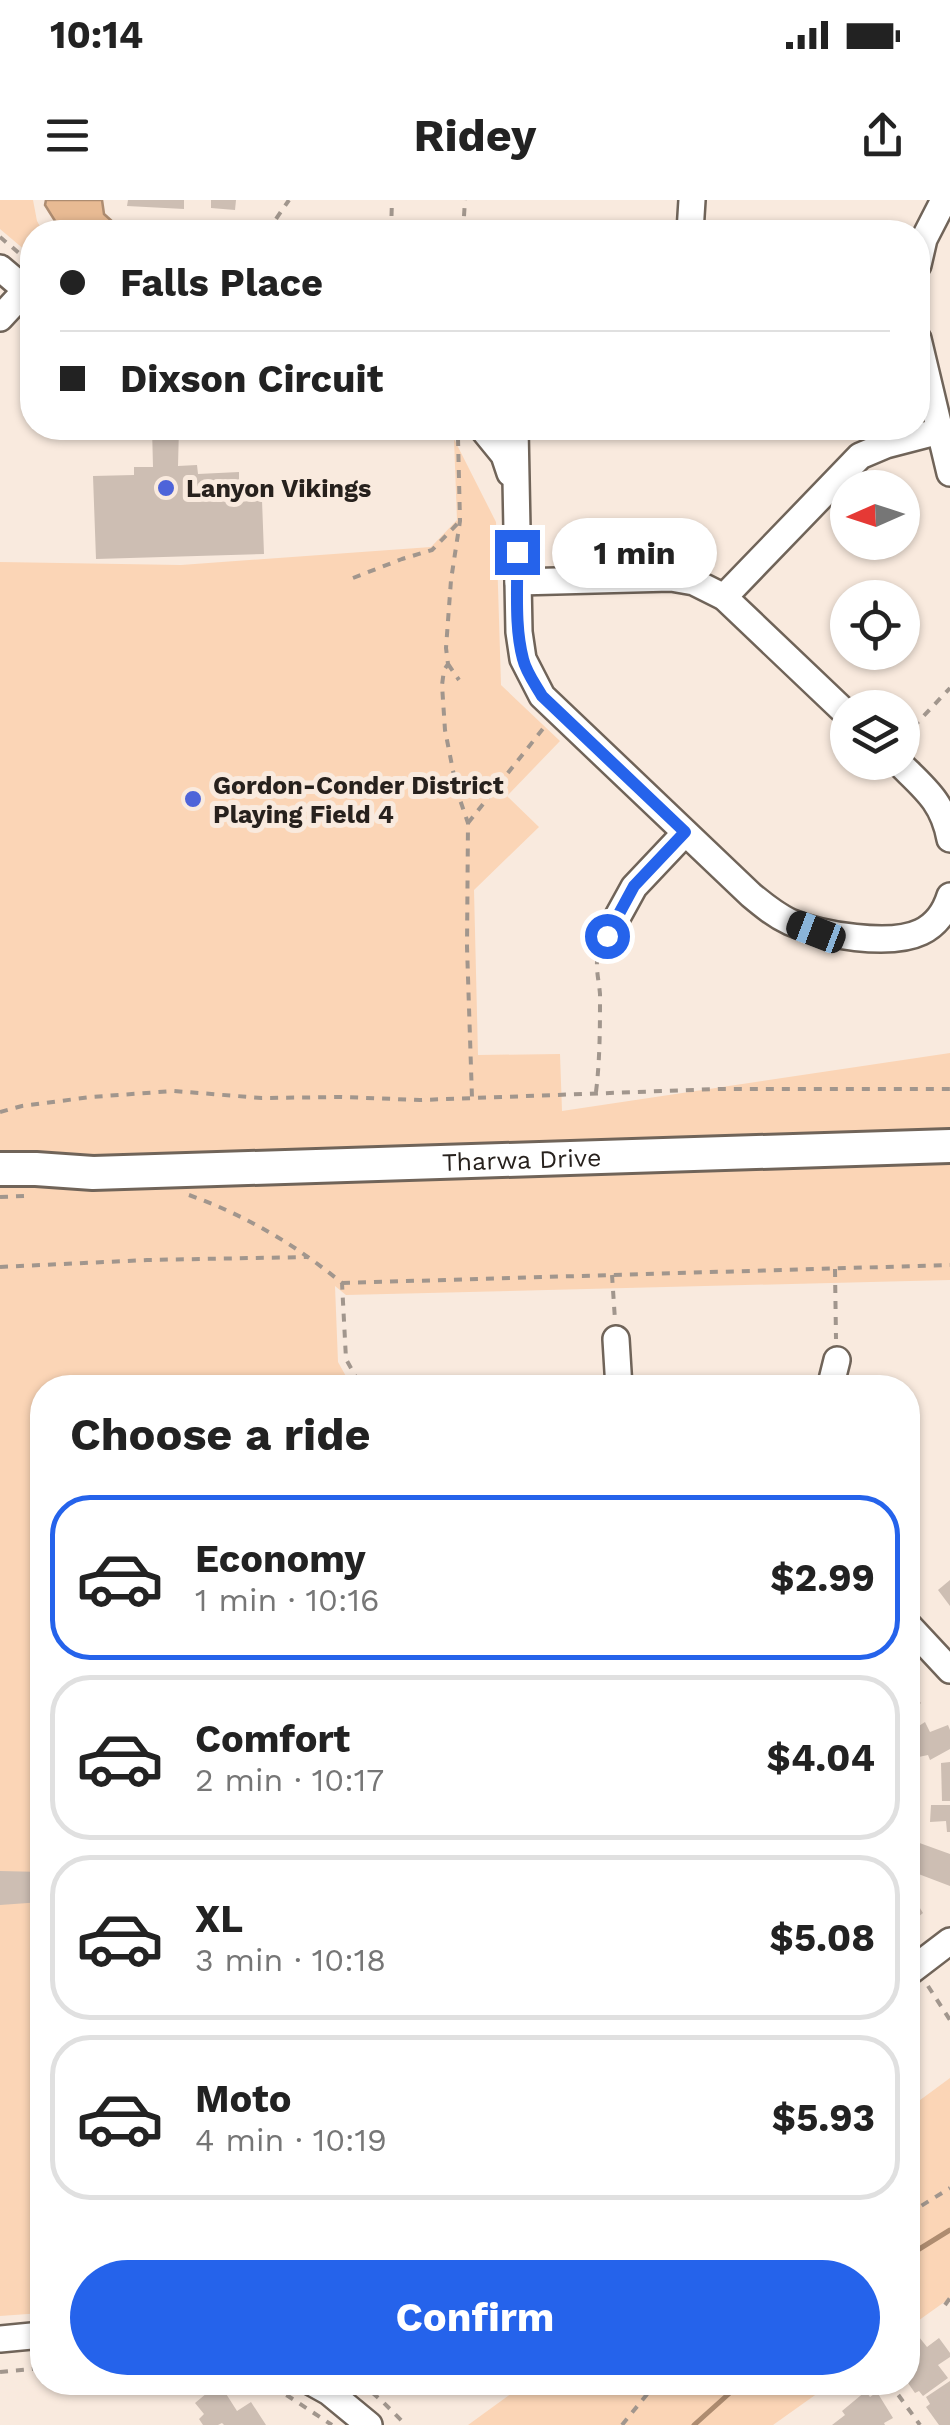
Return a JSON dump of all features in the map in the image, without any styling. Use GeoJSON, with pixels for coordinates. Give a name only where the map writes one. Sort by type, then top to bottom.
{"type":"FeatureCollection","features":[{"type":"Feature","properties":{"kind":"main road","name":"Tharwa Drive"},"geometry":{"type":"LineString","coordinates":[[0,1169],[93,1173],[950,1146]]}},
{"type":"Feature","properties":{"kind":"main road","name":"Tharwa Drive"},"geometry":{"type":"LineString","coordinates":[[0,1183],[93,1173]]}},
{"type":"Feature","properties":{"kind":"street"},"geometry":{"type":"LineString","coordinates":[[930,227],[944,200]]}},
{"type":"Feature","properties":{"kind":"street"},"geometry":{"type":"LineString","coordinates":[[930,389],[950,473]]}},
{"type":"Feature","properties":{"kind":"street"},"geometry":{"type":"LineString","coordinates":[[930,434],[940,431]]}},
{"type":"Feature","properties":{"kind":"street"},"geometry":{"type":"LineString","coordinates":[[494,440],[504,456],[515,492]]}},
{"type":"Feature","properties":{"kind":"street"},"geometry":{"type":"LineString","coordinates":[[515,440],[519,632],[523,659],[542,696],[774,913],[816,932],[864,938],[908,936],[943,931],[950,896]]}},
{"type":"Feature","properties":{"kind":"street"},"geometry":{"type":"LineString","coordinates":[[724,598],[860,456],[905,440]]}},
{"type":"Feature","properties":{"kind":"street"},"geometry":{"type":"LineString","coordinates":[[518,582],[671,578],[694,582],[724,598],[830,698]]}},
{"type":"Feature","properties":{"kind":"street"},"geometry":{"type":"LineString","coordinates":[[916,780],[935,798],[950,839]]}},
{"type":"Feature","properties":{"kind":"street"},"geometry":{"type":"LineString","coordinates":[[607,936],[634,886],[685,832]]}},
{"type":"Feature","properties":{"kind":"street"},"geometry":{"type":"LineString","coordinates":[[616,1339],[618,1375]]}},
{"type":"Feature","properties":{"kind":"street"},"geometry":{"type":"LineString","coordinates":[[833,1375],[837,1360]]}},
{"type":"Feature","properties":{"kind":"street"},"geometry":{"type":"LineString","coordinates":[[920,1637],[947,1661]]}},
{"type":"Feature","properties":{"kind":"street"},"geometry":{"type":"LineString","coordinates":[[920,1964],[950,1941]]}},
{"type":"Feature","properties":{"kind":"street"},"geometry":{"type":"LineString","coordinates":[[0,2339],[30,2336]]}},
{"type":"Feature","properties":{"kind":"street"},"geometry":{"type":"LineString","coordinates":[[0,2354],[30,2352]]}},
{"type":"Feature","properties":{"kind":"street"},"geometry":{"type":"LineString","coordinates":[[333,2395],[369,2425]]}},
{"type":"Feature","properties":{"kind":"path"},"geometry":{"type":"LineString","coordinates":[[0,238],[20,267]]}},
{"type":"Feature","properties":{"kind":"path"},"geometry":{"type":"LineString","coordinates":[[458,440],[460,520],[446,648],[448,664],[459,680]]}},
{"type":"Feature","properties":{"kind":"path"},"geometry":{"type":"LineString","coordinates":[[354,578],[432,550],[460,520]]}},
{"type":"Feature","properties":{"kind":"path"},"geometry":{"type":"LineString","coordinates":[[448,664],[442,686],[445,730],[457,792],[468,823],[472,1099]]}},
{"type":"Feature","properties":{"kind":"path"},"geometry":{"type":"LineString","coordinates":[[920,720],[950,688]]}},
{"type":"Feature","properties":{"kind":"path"},"geometry":{"type":"LineString","coordinates":[[468,823],[558,710]]}},
{"type":"Feature","properties":{"kind":"path"},"geometry":{"type":"LineString","coordinates":[[596,1092],[600,1052],[596,960],[607,936]]}},
{"type":"Feature","properties":{"kind":"path"},"geometry":{"type":"LineString","coordinates":[[0,1112],[90,1098],[173,1092],[262,1098],[472,1099],[718,1088],[950,1089]]}},
{"type":"Feature","properties":{"kind":"path"},"geometry":{"type":"LineString","coordinates":[[184,1193],[248,1220],[342,1283],[950,1265]]}},
{"type":"Feature","properties":{"kind":"path"},"geometry":{"type":"LineString","coordinates":[[0,1196],[36,1195]]}},
{"type":"Feature","properties":{"kind":"path"},"geometry":{"type":"LineString","coordinates":[[0,1267],[308,1257]]}},
{"type":"Feature","properties":{"kind":"path"},"geometry":{"type":"LineString","coordinates":[[834,1269],[837,1360]]}},
{"type":"Feature","properties":{"kind":"path"},"geometry":{"type":"LineString","coordinates":[[612,1275],[616,1339]]}},
{"type":"Feature","properties":{"kind":"path"},"geometry":{"type":"LineString","coordinates":[[342,1283],[346,1359],[355,1375]]}},
{"type":"Feature","properties":{"kind":"path"},"geometry":{"type":"LineString","coordinates":[[920,1981],[950,2020]]}},
{"type":"Feature","properties":{"kind":"path"},"geometry":{"type":"LineString","coordinates":[[920,2207],[949,2190]]}},
{"type":"Feature","properties":{"kind":"path"},"geometry":{"type":"LineString","coordinates":[[945,2305],[950,2298]]}},
{"type":"Feature","properties":{"kind":"path"},"geometry":{"type":"LineString","coordinates":[[0,2372],[30,2369]]}},
{"type":"Feature","properties":{"kind":"path"},"geometry":{"type":"LineString","coordinates":[[286,2395],[332,2425]]}},
{"type":"Feature","properties":{"kind":"path"},"geometry":{"type":"LineString","coordinates":[[375,2395],[406,2425]]}},
{"type":"Feature","properties":{"kind":"path"},"geometry":{"type":"LineString","coordinates":[[622,2425],[646,2395]]}},
{"type":"Feature","properties":{"kind":"path"},"geometry":{"type":"LineString","coordinates":[[899,2395],[920,2425]]}},
{"type":"Feature","properties":{"kind":"shaded area"},"geometry":{"type":"Polygon","coordinates":[[[0,200],[33,200],[37,220],[20,220],[20,246],[0,229],[0,200]]]}},
{"type":"Feature","properties":{"kind":"shaded area"},"geometry":{"type":"Polygon","coordinates":[[[46,200],[102,200],[104,214],[111,220],[54,220],[46,200]]]}},
{"type":"Feature","properties":{"kind":"shaded area"},"geometry":{"type":"Polygon","coordinates":[[[454,440],[496,522],[501,685],[560,741],[507,796],[539,827],[474,890],[478,1055],[560,1054],[562,1111],[950,1053],[950,1280],[346,1295],[335,1286],[338,1362],[345,1375],[30,1375],[30,2314],[0,2316],[0,562],[181,565],[431,547],[457,520],[454,440]]]}},
{"type":"Feature","properties":{"kind":"shaded area"},"geometry":{"type":"Polygon","coordinates":[[[950,2078],[950,2298],[920,2319],[920,2100],[950,2078]]]}},
{"type":"Feature","properties":{"kind":"shaded area"},"geometry":{"type":"Polygon","coordinates":[[[509,2395],[815,2395],[773,2425],[468,2425],[509,2395]]]}},
{"type":"Feature","properties":{"kind":"building"},"geometry":{"type":"Polygon","coordinates":[[[128,200],[184,200],[184,209],[127,206],[128,200]]]}},
{"type":"Feature","properties":{"kind":"building"},"geometry":{"type":"Polygon","coordinates":[[[211,200],[236,200],[235,210],[211,208],[211,200]]]}},
{"type":"Feature","properties":{"kind":"building","name":"Lanyon Vikings"},"geometry":{"type":"Polygon","coordinates":[[[152,440],[179,440],[178,466],[197,465],[198,474],[239,472],[239,502],[262,500],[264,554],[96,559],[93,476],[134,475],[134,467],[153,467],[152,440]]]}},
{"type":"Feature","properties":{"kind":"building"},"geometry":{"type":"Polygon","coordinates":[[[950,1580],[950,1606],[938,1590],[950,1580]]]}},
{"type":"Feature","properties":{"kind":"building"},"geometry":{"type":"Polygon","coordinates":[[[925,1722],[930,1732],[948,1725],[950,1749],[930,1760],[928,1755],[920,1757],[920,1725],[925,1722]]]}},
{"type":"Feature","properties":{"kind":"building"},"geometry":{"type":"Polygon","coordinates":[[[950,1762],[950,1801],[942,1801],[941,1763],[950,1762]]]}},
{"type":"Feature","properties":{"kind":"building"},"geometry":{"type":"Polygon","coordinates":[[[931,1805],[950,1805],[950,1832],[946,1821],[930,1822],[931,1805]]]}},
{"type":"Feature","properties":{"kind":"building"},"geometry":{"type":"Polygon","coordinates":[[[920,1843],[950,1854],[950,1886],[920,1875],[920,1843]]]}},
{"type":"Feature","properties":{"kind":"building"},"geometry":{"type":"Polygon","coordinates":[[[0,1871],[30,1872],[30,1903],[0,1905],[0,1871]]]}},
{"type":"Feature","properties":{"kind":"building"},"geometry":{"type":"Polygon","coordinates":[[[920,2338],[927,2347],[939,2338],[950,2353],[938,2365],[948,2378],[923,2396],[920,2338]]]}},
{"type":"Feature","properties":{"kind":"building"},"geometry":{"type":"Polygon","coordinates":[[[950,2381],[950,2425],[939,2425],[926,2407],[930,2404],[926,2397],[950,2381]]]}},
{"type":"Feature","properties":{"kind":"building"},"geometry":{"type":"Polygon","coordinates":[[[205,2395],[227,2395],[237,2411],[251,2402],[266,2425],[203,2425],[199,2419],[204,2414],[195,2403],[205,2395]]]}},
{"type":"Feature","properties":{"kind":"building"},"geometry":{"type":"Polygon","coordinates":[[[861,2395],[879,2395],[893,2418],[885,2425],[832,2425],[845,2415],[842,2411],[861,2395]]]}},
{"type":"Feature","properties":{"kind":"waterway"},"geometry":{"type":"LineString","coordinates":[[920,2249],[950,2230]]}},
{"type":"Feature","properties":{"kind":"waterway"},"geometry":{"type":"LineString","coordinates":[[694,2425],[727,2395]]}},
{"type":"Feature","properties":{"kind":"place","name":"Lanyon Vikings"},"geometry":{"type":"Point","coordinates":[166,488]}},
{"type":"Feature","properties":{"kind":"place","name":"Gordon-Conder District Playing Field 4"},"geometry":{"type":"Point","coordinates":[193,799]}},
{"type":"Feature","properties":{"kind":"route"},"geometry":{"type":"LineString","coordinates":[[517,552],[523,659],[542,696],[685,832],[634,886],[607,936]]}}]}
